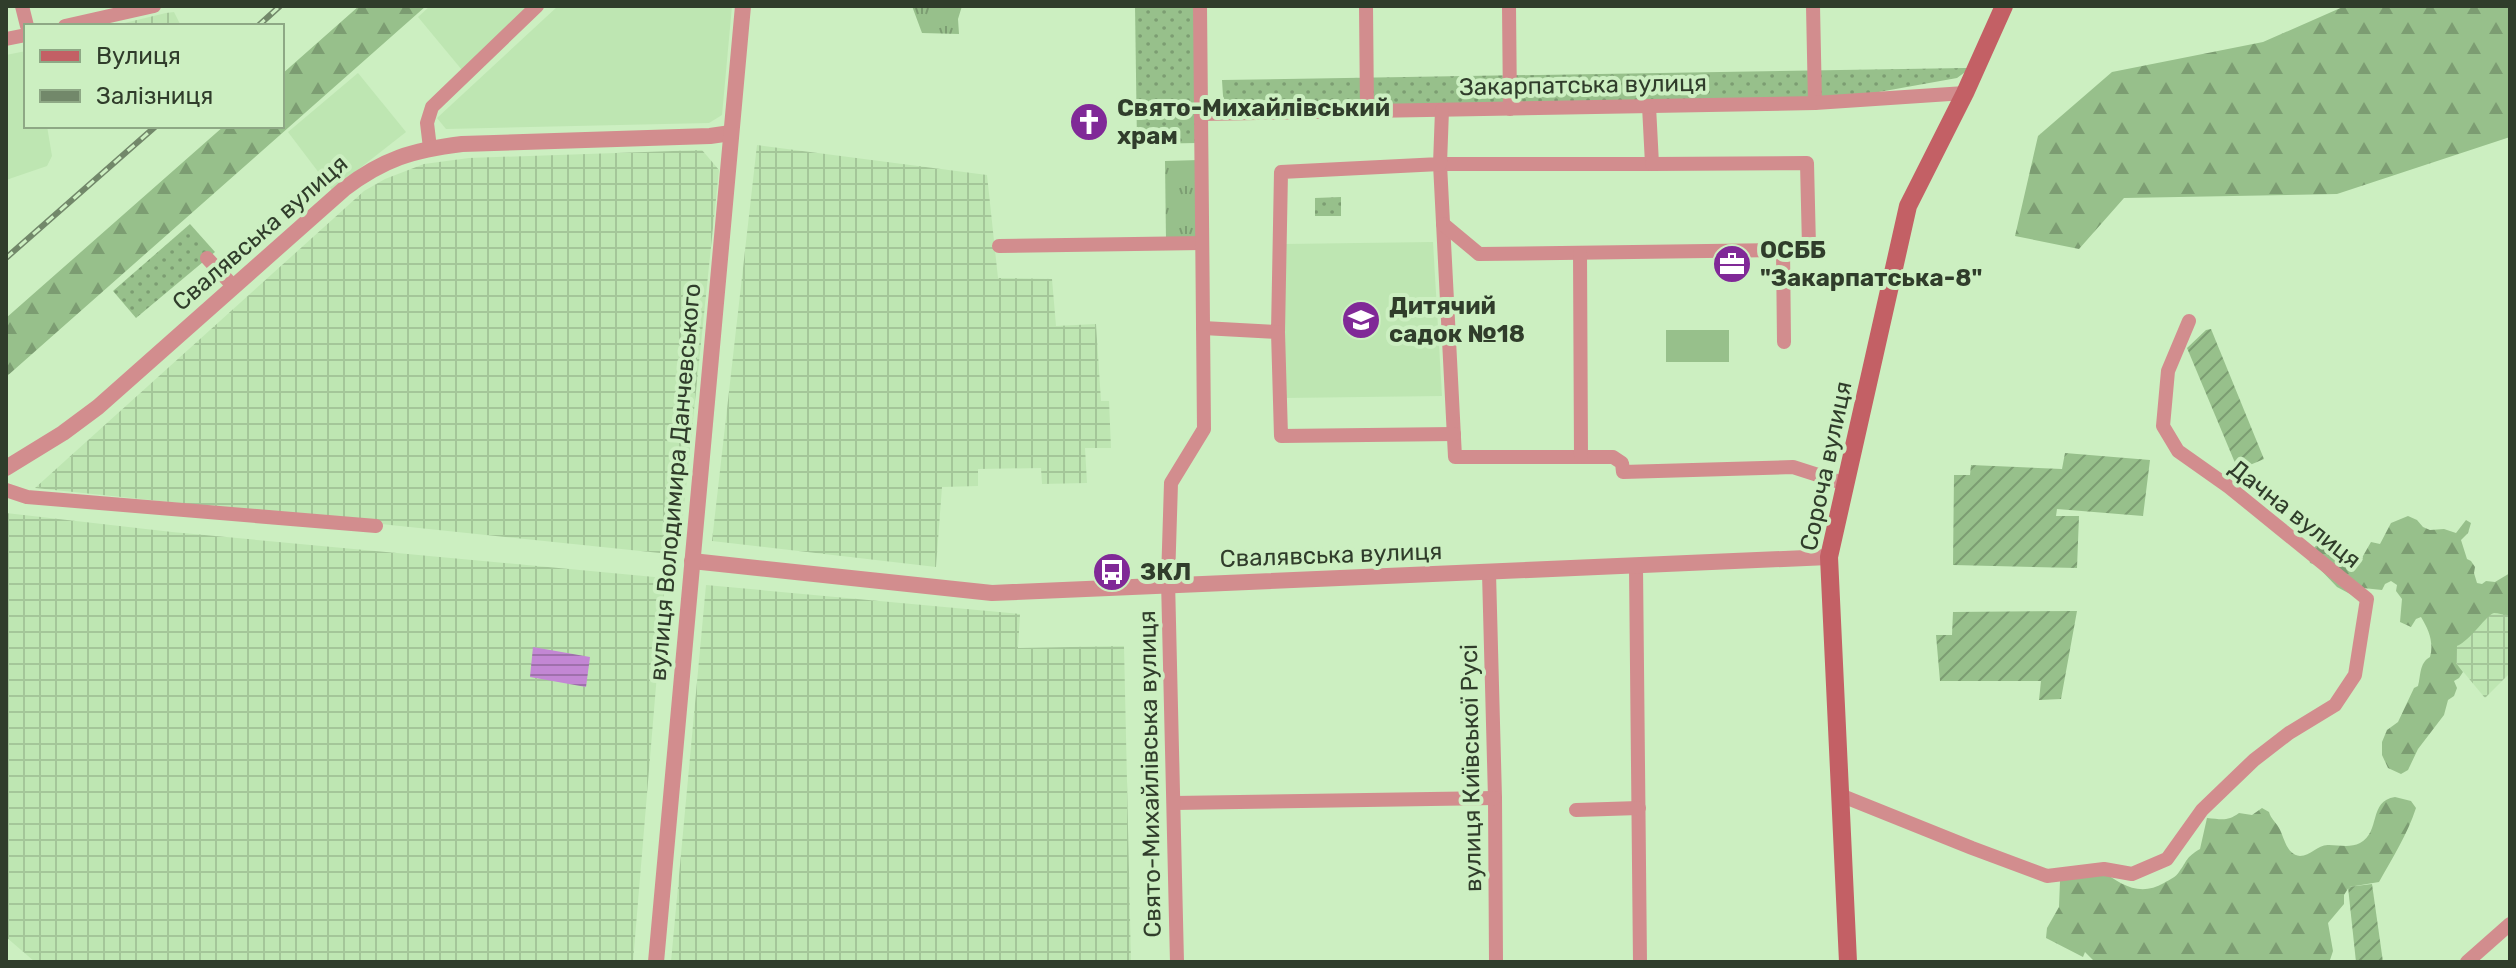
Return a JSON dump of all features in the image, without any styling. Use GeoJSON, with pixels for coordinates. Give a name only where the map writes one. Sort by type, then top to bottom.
{"type":"FeatureCollection","features":[{"type":"Feature","properties":{"kind":"main road","name":"Сороча вулиця"},"geometry":{"type":"LineString","coordinates":[[1848,962],[1829,557],[1908,206],[1965,93],[2004,6]]}},
{"type":"Feature","properties":{"kind":"street"},"geometry":{"type":"LineString","coordinates":[[74,24],[154,6]]}},
{"type":"Feature","properties":{"kind":"street"},"geometry":{"type":"LineString","coordinates":[[430,148],[427,123],[432,107],[537,6]]}},
{"type":"Feature","properties":{"kind":"street","name":"вулиця Володимира Данчевського"},"geometry":{"type":"LineString","coordinates":[[656,962],[743,6]]}},
{"type":"Feature","properties":{"kind":"street","name":"Свято-Михайлівська вулиця"},"geometry":{"type":"LineString","coordinates":[[1177,962],[1168,586],[1171,483],[1204,429],[1200,6]]}},
{"type":"Feature","properties":{"kind":"street"},"geometry":{"type":"LineString","coordinates":[[1366,6],[1367,111]]}},
{"type":"Feature","properties":{"kind":"street"},"geometry":{"type":"LineString","coordinates":[[1509,6],[1510,109]]}},
{"type":"Feature","properties":{"kind":"street"},"geometry":{"type":"LineString","coordinates":[[1813,6],[1815,103]]}},
{"type":"Feature","properties":{"kind":"street","name":"Закарпатська вулиця"},"geometry":{"type":"LineString","coordinates":[[1201,114],[1815,103],[1965,93]]}},
{"type":"Feature","properties":{"kind":"street"},"geometry":{"type":"LineString","coordinates":[[1649,106],[1652,164]]}},
{"type":"Feature","properties":{"kind":"street"},"geometry":{"type":"LineString","coordinates":[[1442,110],[1440,164],[1455,457],[1613,457],[1622,463],[1623,472],[1793,467],[1846,484]]}},
{"type":"Feature","properties":{"kind":"street","name":"Свалявська вулиця"},"geometry":{"type":"LineString","coordinates":[[6,468],[98,407],[364,174],[406,153],[462,144],[731,133]]}},
{"type":"Feature","properties":{"kind":"street"},"geometry":{"type":"LineString","coordinates":[[1443,224],[1479,254],[1783,250],[1809,247],[1807,163],[1440,164],[1281,172],[1278,332],[1281,436],[1454,434]]}},
{"type":"Feature","properties":{"kind":"street"},"geometry":{"type":"LineString","coordinates":[[999,246],[1202,243]]}},
{"type":"Feature","properties":{"kind":"street"},"geometry":{"type":"LineString","coordinates":[[1783,250],[1784,342]]}},
{"type":"Feature","properties":{"kind":"street"},"geometry":{"type":"LineString","coordinates":[[1580,253],[1581,456]]}},
{"type":"Feature","properties":{"kind":"street"},"geometry":{"type":"LineString","coordinates":[[207,258],[234,287]]}},
{"type":"Feature","properties":{"kind":"street","name":"Дачна вулиця"},"geometry":{"type":"LineString","coordinates":[[1840,795],[2047,876],[2104,869],[2132,874],[2167,859],[2202,810],[2254,760],[2289,733],[2335,705],[2355,675],[2367,599],[2229,487],[2178,451],[2163,426],[2165,399],[2168,371],[2189,321]]}},
{"type":"Feature","properties":{"kind":"street"},"geometry":{"type":"LineString","coordinates":[[1203,328],[1278,332]]}},
{"type":"Feature","properties":{"kind":"street"},"geometry":{"type":"LineString","coordinates":[[6,490],[27,497],[376,526]]}},
{"type":"Feature","properties":{"kind":"street","name":"Свалявська вулиця"},"geometry":{"type":"LineString","coordinates":[[692,561],[992,593],[1829,557]]}},
{"type":"Feature","properties":{"kind":"street"},"geometry":{"type":"LineString","coordinates":[[1636,567],[1640,962]]}},
{"type":"Feature","properties":{"kind":"street","name":"вулиця Київської Русі"},"geometry":{"type":"LineString","coordinates":[[1489,573],[1496,962]]}},
{"type":"Feature","properties":{"kind":"street"},"geometry":{"type":"LineString","coordinates":[[1174,803],[1495,798]]}},
{"type":"Feature","properties":{"kind":"street"},"geometry":{"type":"LineString","coordinates":[[1576,810],[1639,808]]}},
{"type":"Feature","properties":{"kind":"street"},"geometry":{"type":"LineString","coordinates":[[2467,962],[2510,924]]}},
{"type":"Feature","properties":{"kind":"shaded area"},"geometry":{"type":"Polygon","coordinates":[[[430,6],[532,6],[462,70],[418,17],[430,6]]]}},
{"type":"Feature","properties":{"kind":"shaded area"},"geometry":{"type":"Polygon","coordinates":[[[558,6],[732,6],[722,115],[709,123],[446,129],[437,118],[558,6]]]}},
{"type":"Feature","properties":{"kind":"shaded area"},"geometry":{"type":"Polygon","coordinates":[[[174,12],[180,24],[120,24],[174,12]]]}},
{"type":"Feature","properties":{"kind":"shaded area"},"geometry":{"type":"Polygon","coordinates":[[[24,51],[24,128],[47,128],[52,156],[47,166],[6,180],[6,55],[24,51]]]}},
{"type":"Feature","properties":{"kind":"shaded area"},"geometry":{"type":"Polygon","coordinates":[[[358,73],[406,132],[332,190],[288,132],[358,73]]]}},
{"type":"Feature","properties":{"kind":"shaded area"},"geometry":{"type":"Polygon","coordinates":[[[757,145],[987,175],[998,278],[1052,279],[1056,326],[1096,324],[1101,401],[1109,401],[1111,448],[1085,448],[1087,483],[1042,484],[1041,468],[978,469],[978,486],[942,487],[936,567],[712,541],[757,145]]]}},
{"type":"Feature","properties":{"kind":"shaded area"},"geometry":{"type":"Polygon","coordinates":[[[702,150],[719,170],[679,555],[35,488],[364,191],[385,179],[424,164],[469,158],[702,150]]]}},
{"type":"Feature","properties":{"kind":"shaded area","name":"Дитячий садок №18"},"geometry":{"type":"Polygon","coordinates":[[[1433,242],[1442,396],[1284,398],[1285,244],[1433,242]]]}},
{"type":"Feature","properties":{"kind":"shaded area"},"geometry":{"type":"Polygon","coordinates":[[[6,513],[172,532],[665,578],[633,962],[35,962],[6,937],[6,513]]]}},
{"type":"Feature","properties":{"kind":"shaded area"},"geometry":{"type":"Polygon","coordinates":[[[2510,578],[2510,673],[2485,698],[2451,657],[2473,618],[2510,578]]]}},
{"type":"Feature","properties":{"kind":"shaded area"},"geometry":{"type":"Polygon","coordinates":[[[706,585],[1020,614],[1018,648],[1124,646],[1131,962],[671,962],[706,585]]]}},
{"type":"Feature","properties":{"kind":"shaded area"},"geometry":{"type":"Polygon","coordinates":[[[533,647],[590,657],[586,687],[530,677],[533,647]]]}},
{"type":"Feature","properties":{"kind":"green space"},"geometry":{"type":"Polygon","coordinates":[[[359,6],[426,6],[6,377],[6,318],[222,128],[284,128],[284,72],[359,6]]]}},
{"type":"Feature","properties":{"kind":"green space"},"geometry":{"type":"Polygon","coordinates":[[[912,6],[962,6],[958,19],[959,34],[922,33],[912,6]]]}},
{"type":"Feature","properties":{"kind":"green space"},"geometry":{"type":"Polygon","coordinates":[[[1135,6],[1195,6],[1198,143],[1137,144],[1135,6]]]}},
{"type":"Feature","properties":{"kind":"green space"},"geometry":{"type":"Polygon","coordinates":[[[2345,6],[2510,6],[2510,137],[2337,194],[2124,198],[2079,249],[2015,236],[2038,136],[2112,72],[2263,42],[2345,6]]]}},
{"type":"Feature","properties":{"kind":"green space"},"geometry":{"type":"Polygon","coordinates":[[[1968,70],[1957,78],[1851,97],[1224,111],[1222,80],[1968,70]]]}},
{"type":"Feature","properties":{"kind":"green space"},"geometry":{"type":"Polygon","coordinates":[[[1199,160],[1199,240],[1166,241],[1165,161],[1199,160]]]}},
{"type":"Feature","properties":{"kind":"green space"},"geometry":{"type":"Polygon","coordinates":[[[1341,197],[1341,216],[1315,216],[1315,198],[1341,197]]]}},
{"type":"Feature","properties":{"kind":"green space"},"geometry":{"type":"Polygon","coordinates":[[[190,224],[215,252],[136,318],[113,291],[190,224]]]}},
{"type":"Feature","properties":{"kind":"green space"},"geometry":{"type":"Polygon","coordinates":[[[2211,329],[2264,459],[2238,470],[2187,348],[2211,329]]]}},
{"type":"Feature","properties":{"kind":"green space"},"geometry":{"type":"Polygon","coordinates":[[[1666,330],[1729,330],[1729,362],[1666,362],[1666,330]]]}},
{"type":"Feature","properties":{"kind":"green space"},"geometry":{"type":"Polygon","coordinates":[[[2065,453],[2150,460],[2143,516],[2057,509],[2056,516],[2079,516],[2077,568],[1953,565],[1954,475],[1970,475],[1971,465],[2062,469],[2065,453]]]}},
{"type":"Feature","properties":{"kind":"green space"},"geometry":{"type":"Polygon","coordinates":[[[2408,516],[2430,530],[2444,529],[2456,533],[2466,520],[2471,523],[2468,533],[2461,540],[2467,559],[2475,567],[2477,583],[2495,582],[2510,573],[2510,605],[2508,615],[2491,614],[2457,646],[2456,663],[2463,672],[2454,681],[2457,688],[2454,696],[2448,700],[2444,715],[2418,749],[2408,770],[2401,774],[2388,768],[2382,755],[2382,742],[2387,730],[2398,722],[2414,688],[2418,686],[2422,666],[2431,652],[2428,632],[2421,617],[2411,627],[2400,622],[2402,599],[2396,591],[2397,585],[2391,581],[2382,590],[2363,588],[2352,595],[2337,587],[2316,565],[2310,563],[2310,557],[2318,544],[2359,563],[2371,542],[2380,544],[2391,523],[2408,516]]]}},
{"type":"Feature","properties":{"kind":"green space"},"geometry":{"type":"Polygon","coordinates":[[[2077,611],[2061,699],[2039,700],[2041,681],[1940,681],[1936,635],[1952,635],[1953,612],[2077,611]]]}},
{"type":"Feature","properties":{"kind":"green space"},"geometry":{"type":"Polygon","coordinates":[[[2395,797],[2411,801],[2416,808],[2412,818],[2379,882],[2349,887],[2344,895],[2344,904],[2328,923],[2333,951],[2326,962],[2095,962],[2085,952],[2083,957],[2046,938],[2047,928],[2059,907],[2060,881],[2101,870],[2131,887],[2155,887],[2176,875],[2189,857],[2200,849],[2207,818],[2227,819],[2239,813],[2252,815],[2262,808],[2269,812],[2289,849],[2300,856],[2325,845],[2360,843],[2371,832],[2381,804],[2395,797]]]}},
{"type":"Feature","properties":{"kind":"green space"},"geometry":{"type":"Polygon","coordinates":[[[2372,884],[2383,962],[2356,962],[2348,887],[2372,884]]]}},
{"type":"Feature","properties":{"kind":"railway"},"geometry":{"type":"LineString","coordinates":[[260,24],[280,6]]}},
{"type":"Feature","properties":{"kind":"railway"},"geometry":{"type":"LineString","coordinates":[[6,258],[154,128]]}},
{"type":"Feature","properties":{"kind":"place","name":"Свято-Михайлівський храм"},"geometry":{"type":"Point","coordinates":[1089,122]}},
{"type":"Feature","properties":{"kind":"place","name":"ОСББ \"Закарпатська-8\""},"geometry":{"type":"Point","coordinates":[1732,264]}},
{"type":"Feature","properties":{"kind":"place","name":"Дитячий садок №18"},"geometry":{"type":"Point","coordinates":[1361,320]}},
{"type":"Feature","properties":{"kind":"place","name":"ЗКЛ"},"geometry":{"type":"Point","coordinates":[1112,572]}}]}
